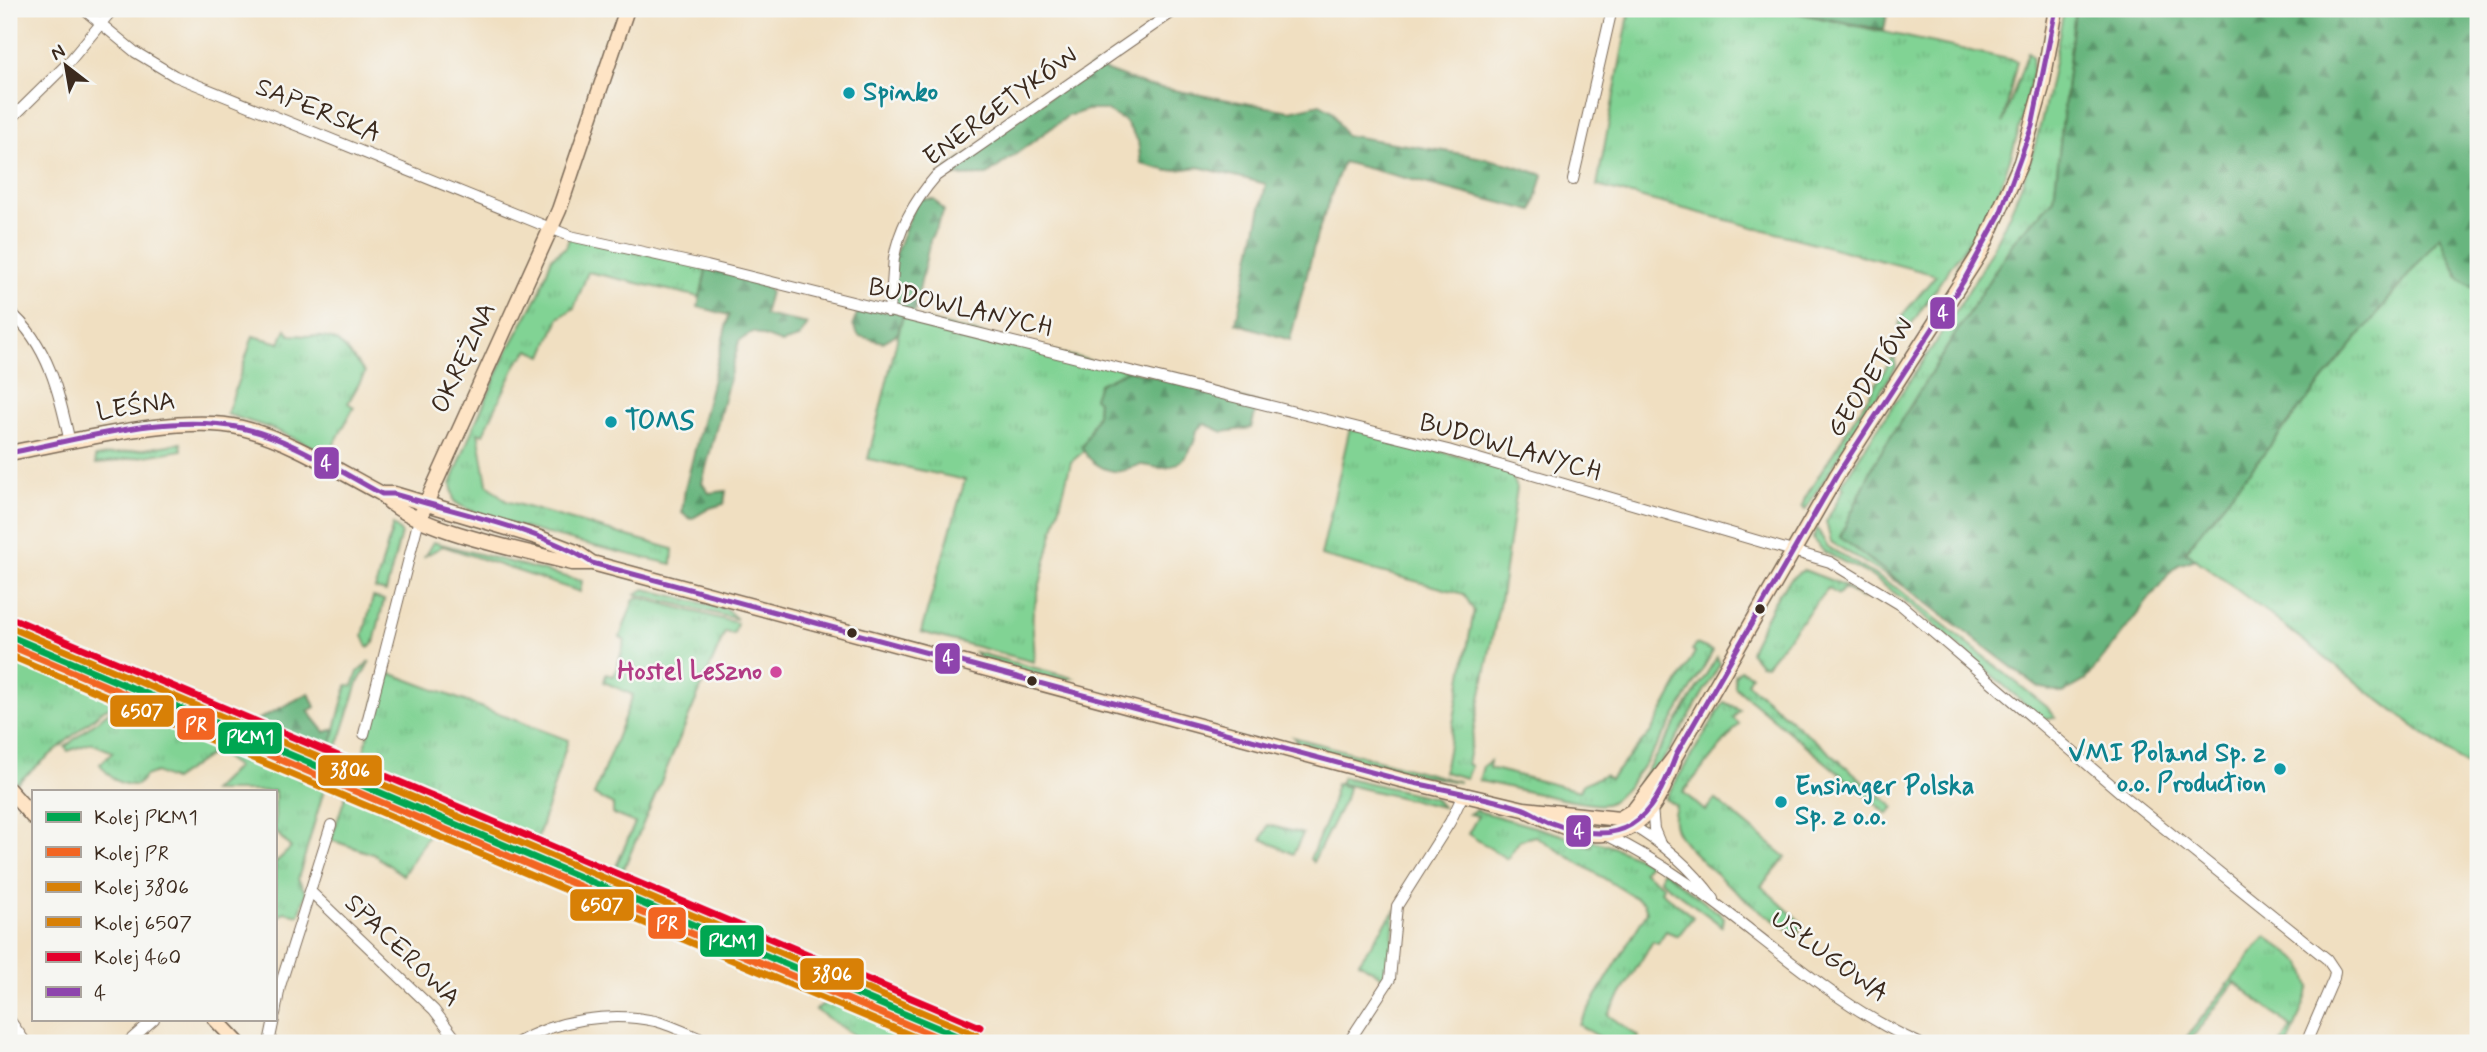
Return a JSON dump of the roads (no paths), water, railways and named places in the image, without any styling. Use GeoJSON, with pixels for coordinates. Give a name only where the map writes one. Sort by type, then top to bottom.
{"type":"FeatureCollection","features":[{"type":"Feature","properties":{"kind":"street","name":"SAPERSKA"},"geometry":{"type":"LineString","coordinates":[[83,9],[135,52],[175,76],[550,230]]}},
{"type":"Feature","properties":{"kind":"street"},"geometry":{"type":"LineString","coordinates":[[9,121],[69,62],[113,9]]}},
{"type":"Feature","properties":{"kind":"street","name":"OKRĘŻNA"},"geometry":{"type":"LineString","coordinates":[[364,734],[419,519],[550,230],[627,9]]}},
{"type":"Feature","properties":{"kind":"street","name":"ENERGETYKÓW"},"geometry":{"type":"LineString","coordinates":[[888,312],[894,286],[894,257],[913,204],[936,176],[1177,9]]}},
{"type":"Feature","properties":{"kind":"street"},"geometry":{"type":"LineString","coordinates":[[1573,180],[1612,9]]}},
{"type":"Feature","properties":{"kind":"street","name":"GEODETÓW"},"geometry":{"type":"LineString","coordinates":[[1634,810],[1676,755],[1868,426],[1963,282],[2000,214],[2032,126],[2056,9]]}},
{"type":"Feature","properties":{"kind":"street","name":"BUDOWLANYCH"},"geometry":{"type":"LineString","coordinates":[[550,230],[1448,450],[1630,505],[1795,550],[1853,574],[1901,605],[2128,799],[2332,964],[2334,978],[2306,1043]]}},
{"type":"Feature","properties":{"kind":"street"},"geometry":{"type":"LineString","coordinates":[[9,311],[25,327],[44,357],[61,403],[70,443]]}},
{"type":"Feature","properties":{"kind":"street","name":"LEŚNA"},"geometry":{"type":"LineString","coordinates":[[9,453],[199,422],[242,428],[317,459],[382,494],[389,504],[419,519]]}},
{"type":"Feature","properties":{"kind":"street","name":"LEŚNA"},"geometry":{"type":"LineString","coordinates":[[382,494],[394,494],[425,503]]}},
{"type":"Feature","properties":{"kind":"street","name":"USŁUGOWA"},"geometry":{"type":"LineString","coordinates":[[425,503],[537,537],[576,552],[592,563]]}},
{"type":"Feature","properties":{"kind":"street","name":"USŁUGOWA"},"geometry":{"type":"LineString","coordinates":[[419,519],[572,564],[592,563],[1463,794],[1524,809],[1619,819],[1659,841],[1699,878],[1716,902]]}},
{"type":"Feature","properties":{"kind":"street","name":"GEODETÓW"},"geometry":{"type":"LineString","coordinates":[[1635,827],[1652,807],[1667,782],[1676,755]]}},
{"type":"Feature","properties":{"kind":"street"},"geometry":{"type":"LineString","coordinates":[[9,790],[32,816]]}},
{"type":"Feature","properties":{"kind":"street"},"geometry":{"type":"LineString","coordinates":[[1348,1043],[1390,979],[1397,906],[1463,794]]}},
{"type":"Feature","properties":{"kind":"street"},"geometry":{"type":"LineString","coordinates":[[1652,807],[1654,829],[1659,841]]}},
{"type":"Feature","properties":{"kind":"street","name":"USŁUGOWA"},"geometry":{"type":"LineString","coordinates":[[1524,809],[1550,822],[1608,836],[1644,853],[1716,902],[1863,1014],[1919,1043]]}},
{"type":"Feature","properties":{"kind":"street"},"geometry":{"type":"LineString","coordinates":[[1619,819],[1634,810],[1635,827],[1644,853]]}},
{"type":"Feature","properties":{"kind":"street"},"geometry":{"type":"LineString","coordinates":[[278,983],[311,892],[331,825]]}},
{"type":"Feature","properties":{"kind":"street"},"geometry":{"type":"LineString","coordinates":[[1608,836],[1635,827]]}},
{"type":"Feature","properties":{"kind":"street","name":"SPACEROWA"},"geometry":{"type":"LineString","coordinates":[[311,892],[434,1010],[460,1043]]}},
{"type":"Feature","properties":{"kind":"street"},"geometry":{"type":"LineString","coordinates":[[517,1043],[564,1024],[622,1017],[655,1021],[711,1043]]}},
{"type":"Feature","properties":{"kind":"street"},"geometry":{"type":"LineString","coordinates":[[9,1019],[26,1043]]}},
{"type":"Feature","properties":{"kind":"street"},"geometry":{"type":"LineString","coordinates":[[127,1043],[153,1020]]}},
{"type":"Feature","properties":{"kind":"street"},"geometry":{"type":"LineString","coordinates":[[216,1020],[238,1043]]}},
{"type":"Feature","properties":{"kind":"street"},"geometry":{"type":"LineString","coordinates":[[269,1043],[273,1020]]}},
{"type":"Feature","properties":{"kind":"rail line","name":"460"},"geometry":{"type":"LineString","coordinates":[[16,620],[980,1027]]}},
{"type":"Feature","properties":{"kind":"rail line","name":"3806"},"geometry":{"type":"LineString","coordinates":[[12,628],[976,1035]]}},
{"type":"Feature","properties":{"kind":"rail line","name":"PKM1"},"geometry":{"type":"LineString","coordinates":[[9,636],[973,1043]]}},
{"type":"Feature","properties":{"kind":"rail line","name":"PR"},"geometry":{"type":"LineString","coordinates":[[9,645],[951,1043]]}},
{"type":"Feature","properties":{"kind":"rail line","name":"6507"},"geometry":{"type":"LineString","coordinates":[[9,655],[929,1043]]}},
{"type":"Feature","properties":{"kind":"place","name":"Spinko"},"geometry":{"type":"Point","coordinates":[849,93]}},
{"type":"Feature","properties":{"kind":"place","name":"TOMS"},"geometry":{"type":"Point","coordinates":[611,422]}},
{"type":"Feature","properties":{"kind":"place","name":"Hostel Leszno"},"geometry":{"type":"Point","coordinates":[776,672]}},
{"type":"Feature","properties":{"kind":"place","name":"VMI Poland Sp. z o.o. Production"},"geometry":{"type":"Point","coordinates":[2280,769]}},
{"type":"Feature","properties":{"kind":"place","name":"Ensinger Polska Sp. z o.o."},"geometry":{"type":"Point","coordinates":[1781,802]}}]}
